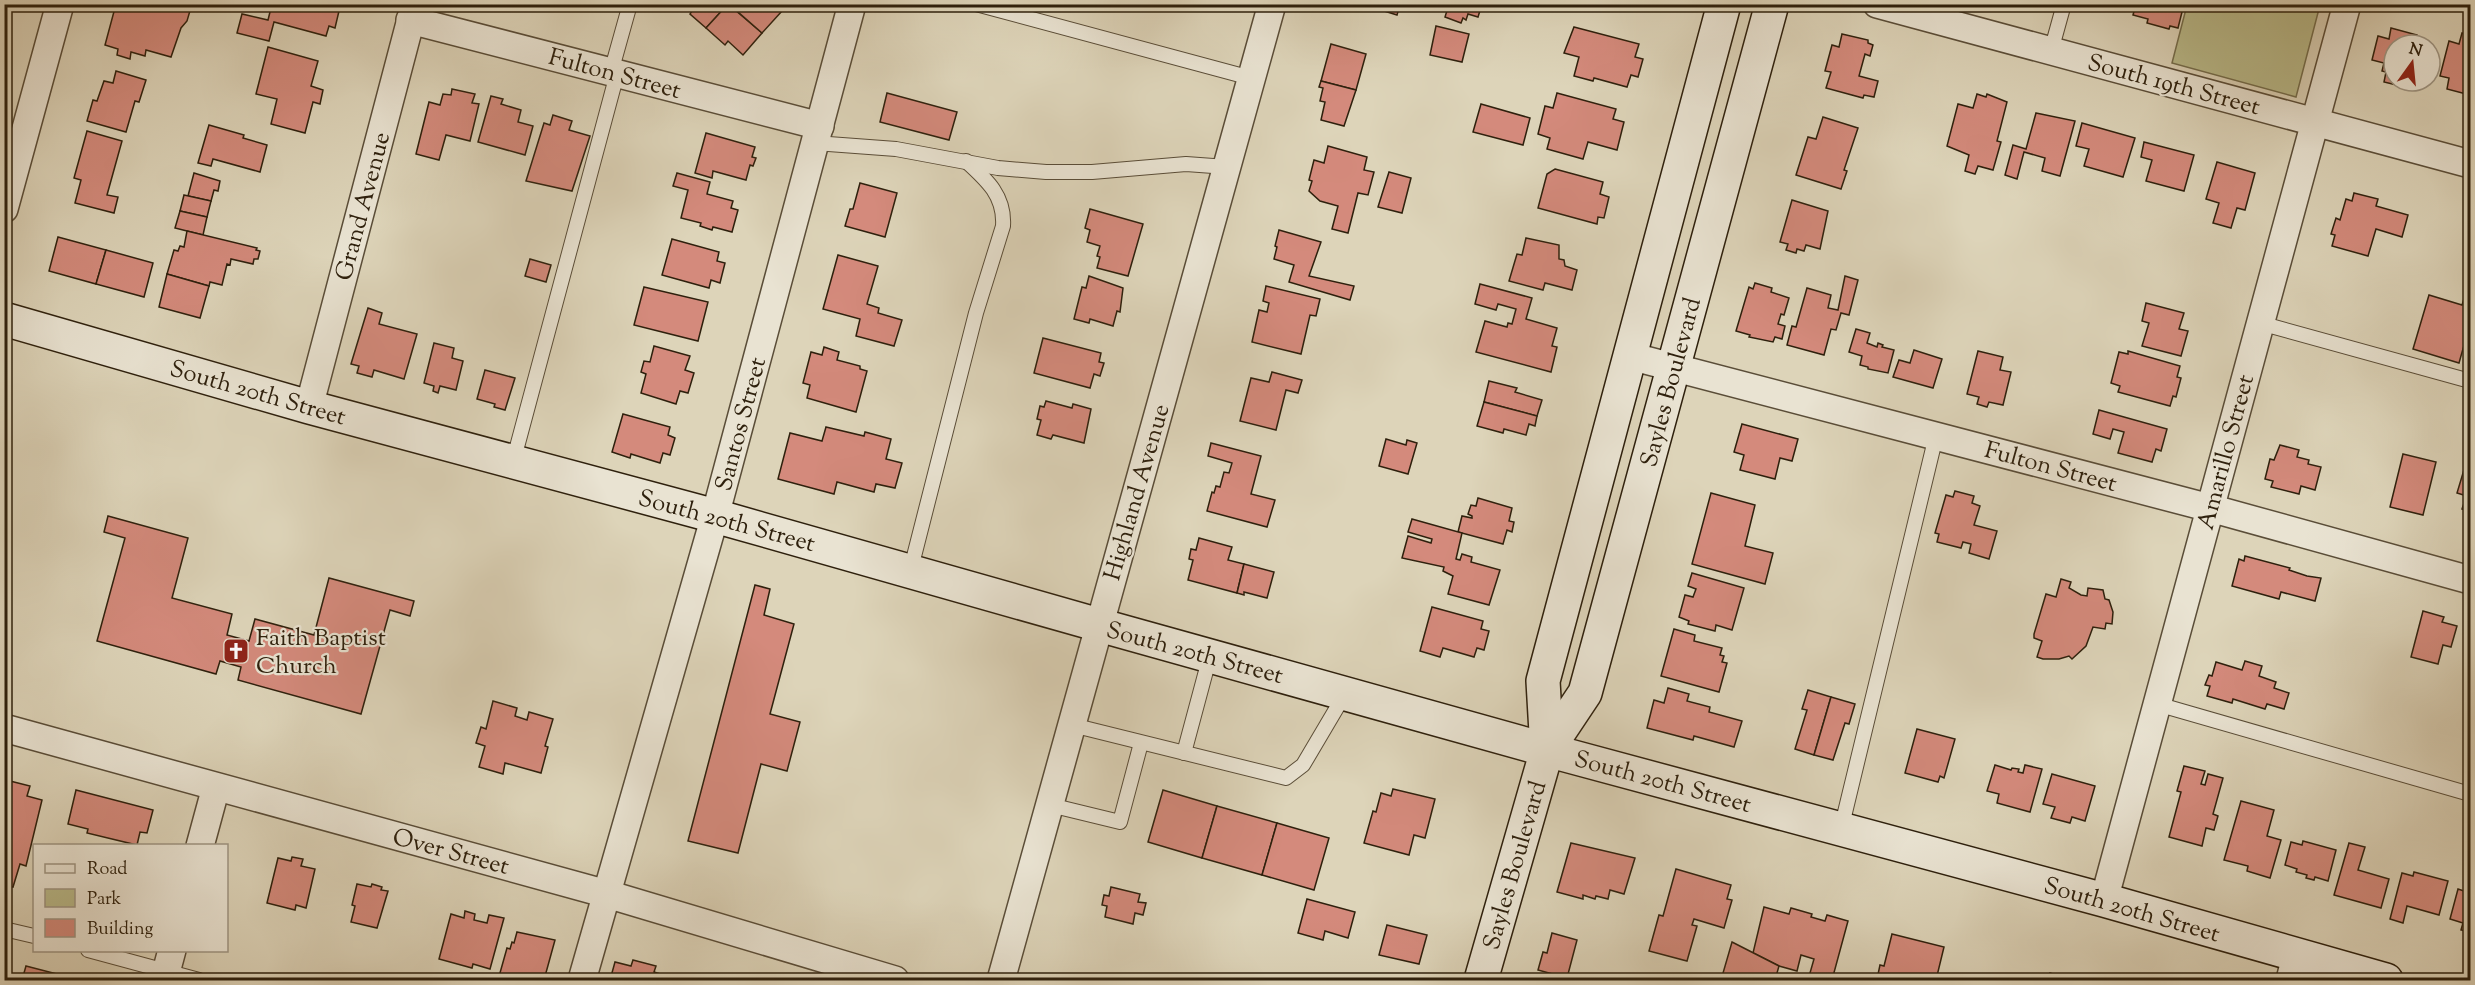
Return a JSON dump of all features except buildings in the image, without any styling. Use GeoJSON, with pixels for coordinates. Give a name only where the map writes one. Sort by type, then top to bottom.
{"type":"FeatureCollection","features":[{"type":"Feature","properties":{"kind":"street"},"geometry":{"type":"LineString","coordinates":[[4,208],[60,4]]}},
{"type":"Feature","properties":{"kind":"street","name":"Santos Street"},"geometry":{"type":"LineString","coordinates":[[582,981],[715,516],[852,4]]}},
{"type":"Feature","properties":{"kind":"street","name":"Highland Avenue"},"geometry":{"type":"LineString","coordinates":[[1001,981],[1272,4]]}},
{"type":"Feature","properties":{"kind":"street","name":"Sayles Boulevard"},"geometry":{"type":"LineString","coordinates":[[1547,750],[1543,681],[1724,4]]}},
{"type":"Feature","properties":{"kind":"street","name":"Sayles Boulevard"},"geometry":{"type":"LineString","coordinates":[[1481,981],[1547,750],[1585,693],[1772,4]]}},
{"type":"Feature","properties":{"kind":"street","name":"South 19th Street"},"geometry":{"type":"LineString","coordinates":[[1878,4],[2470,165]]}},
{"type":"Feature","properties":{"kind":"street","name":"Amarillo Street"},"geometry":{"type":"LineString","coordinates":[[2104,900],[2347,4]]}},
{"type":"Feature","properties":{"kind":"street","name":"Fulton Street"},"geometry":{"type":"LineString","coordinates":[[413,12],[817,135]]}},
{"type":"Feature","properties":{"kind":"street","name":"Grand Avenue"},"geometry":{"type":"LineString","coordinates":[[309,407],[413,12]]}},
{"type":"Feature","properties":{"kind":"street","name":"South 20th Street"},"geometry":{"type":"LineString","coordinates":[[4,319],[309,407],[715,516],[1099,626],[1547,750],[2104,900],[2293,968],[2386,981]]}},
{"type":"Feature","properties":{"kind":"street","name":"Fulton Street"},"geometry":{"type":"LineString","coordinates":[[1630,356],[2210,508],[2470,580]]}},
{"type":"Feature","properties":{"kind":"street","name":"Over Street"},"geometry":{"type":"LineString","coordinates":[[4,728],[607,894],[895,981]]}},
{"type":"Feature","properties":{"kind":"street"},"geometry":{"type":"LineString","coordinates":[[201,844],[216,787]]}},
{"type":"Feature","properties":{"kind":"lane"},"geometry":{"type":"LineString","coordinates":[[513,462],[630,4]]}},
{"type":"Feature","properties":{"kind":"lane"},"geometry":{"type":"LineString","coordinates":[[976,4],[1251,78]]}},
{"type":"Feature","properties":{"kind":"lane"},"geometry":{"type":"LineString","coordinates":[[2051,51],[2064,4]]}},
{"type":"Feature","properties":{"kind":"lane"},"geometry":{"type":"LineString","coordinates":[[817,135],[998,168],[1046,172],[1092,172],[1186,164],[1227,167]]}},
{"type":"Feature","properties":{"kind":"lane"},"geometry":{"type":"LineString","coordinates":[[910,572],[976,313],[1003,226],[1004,212],[999,197],[987,180],[966,161]]}},
{"type":"Feature","properties":{"kind":"lane"},"geometry":{"type":"LineString","coordinates":[[2260,323],[2470,381]]}},
{"type":"Feature","properties":{"kind":"lane"},"geometry":{"type":"LineString","coordinates":[[1841,829],[1936,436]]}},
{"type":"Feature","properties":{"kind":"lane"},"geometry":{"type":"LineString","coordinates":[[1184,753],[1210,656]]}},
{"type":"Feature","properties":{"kind":"lane"},"geometry":{"type":"LineString","coordinates":[[1072,725],[1286,778],[1303,765],[1346,694]]}},
{"type":"Feature","properties":{"kind":"lane"},"geometry":{"type":"LineString","coordinates":[[2157,704],[2470,794]]}},
{"type":"Feature","properties":{"kind":"lane"},"geometry":{"type":"LineString","coordinates":[[1050,805],[1120,822],[1141,743]]}},
{"type":"Feature","properties":{"kind":"lane"},"geometry":{"type":"LineString","coordinates":[[4,929],[33,936]]}},
{"type":"Feature","properties":{"kind":"lane"},"geometry":{"type":"LineString","coordinates":[[93,952],[168,967],[199,981]]}},
{"type":"Feature","properties":{"kind":"green space"},"geometry":{"type":"Polygon","coordinates":[[[2187,5],[2320,5],[2296,97],[2172,63],[2187,5]]]}},
{"type":"Feature","properties":{"kind":"place","name":"Faith Baptist Church"},"geometry":{"type":"Point","coordinates":[236,651]}}]}
